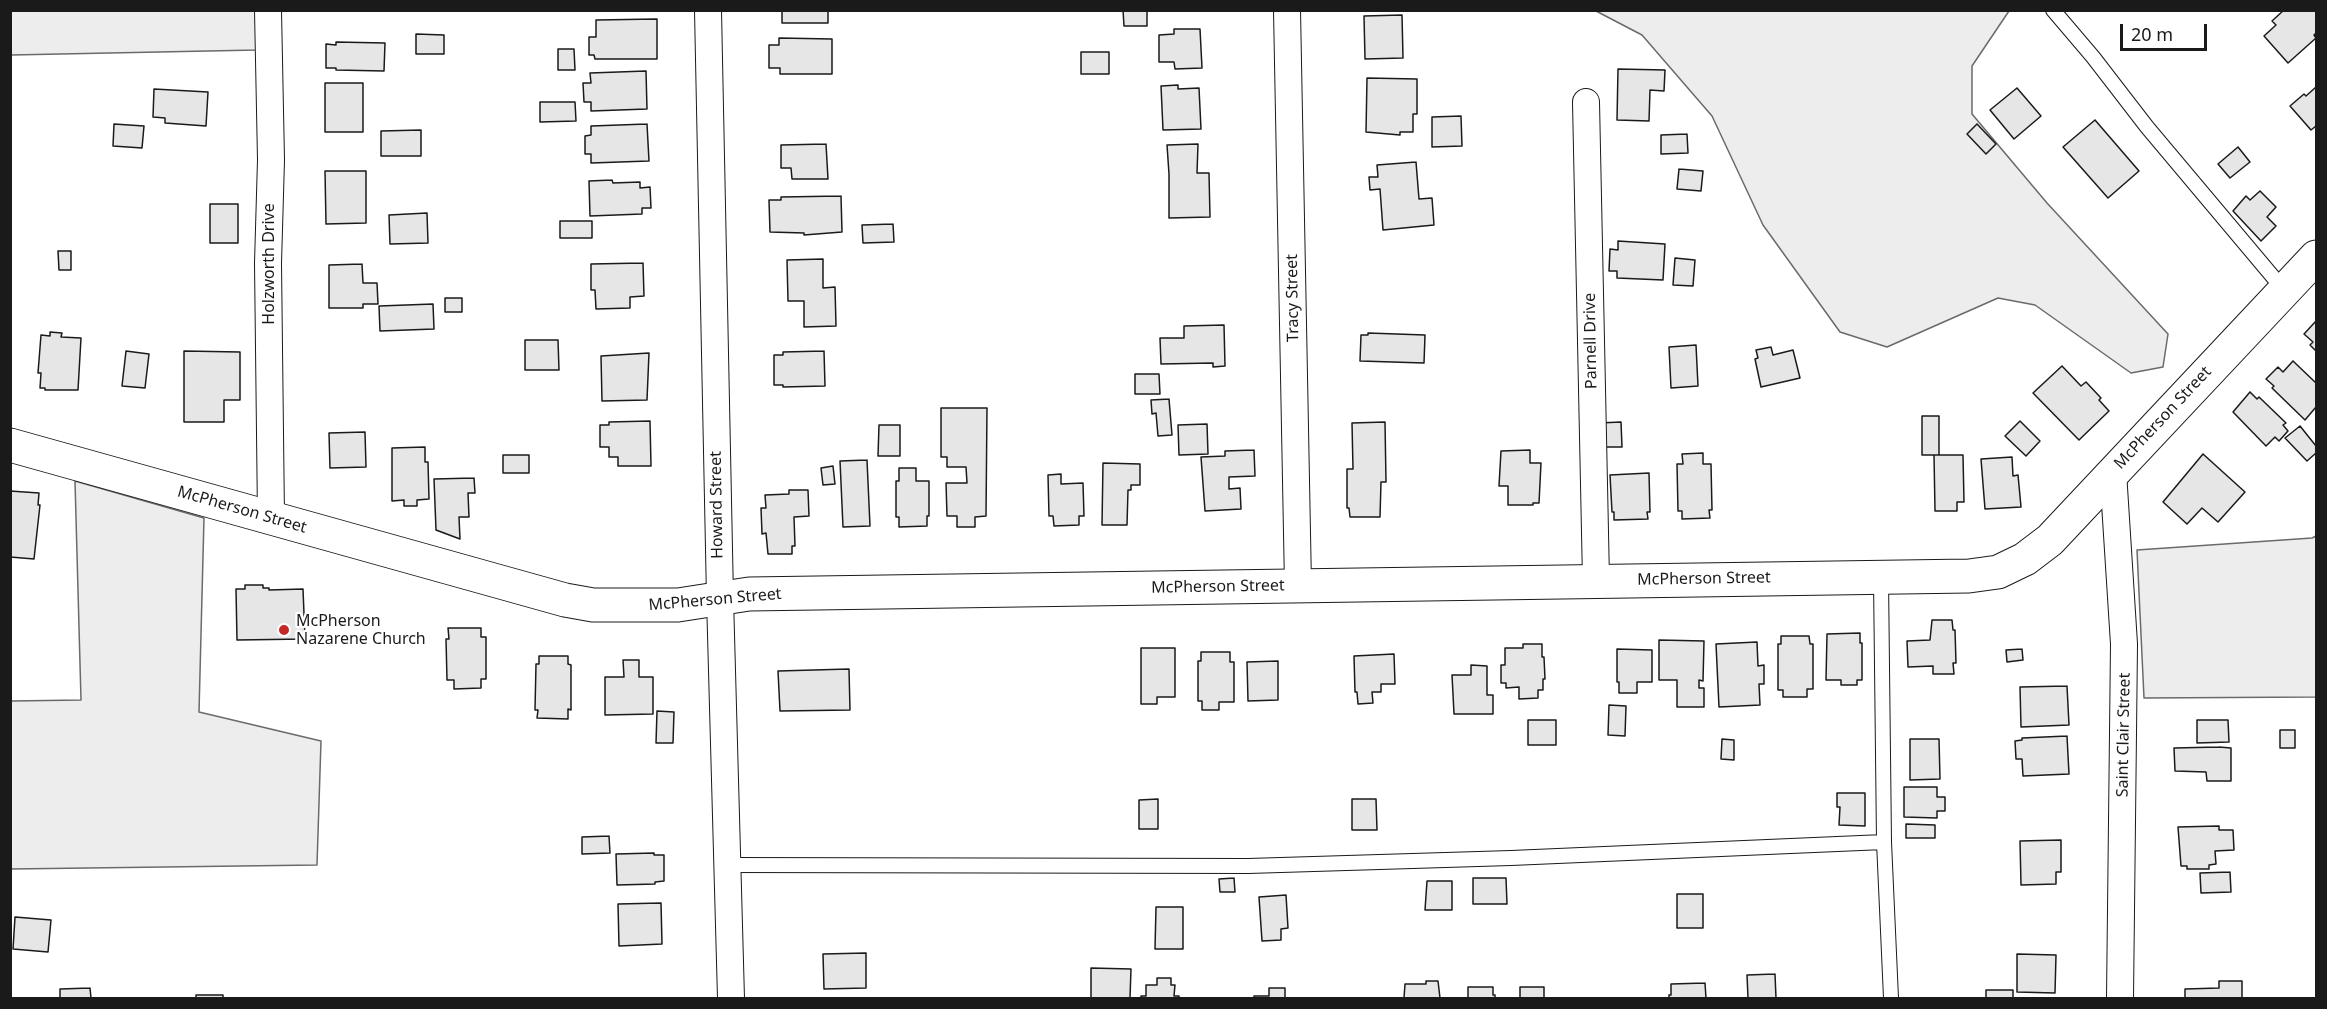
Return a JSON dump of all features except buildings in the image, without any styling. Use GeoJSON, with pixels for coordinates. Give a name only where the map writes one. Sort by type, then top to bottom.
{"type":"FeatureCollection","features":[{"type":"Feature","properties":{"kind":"street","name":"Holzworth Drive"},"geometry":{"type":"LineString","coordinates":[[268,10],[271,160],[268,263],[271,518]]}},
{"type":"Feature","properties":{"kind":"street","name":"Howard Street"},"geometry":{"type":"LineString","coordinates":[[708,10],[731,999]]}},
{"type":"Feature","properties":{"kind":"street","name":"Tracy Street"},"geometry":{"type":"LineString","coordinates":[[1287,10],[1298,585]]}},
{"type":"Feature","properties":{"kind":"street","name":"Parnell Drive"},"geometry":{"type":"LineString","coordinates":[[1586,102],[1596,580]]}},
{"type":"Feature","properties":{"kind":"street","name":"McPherson Street"},"geometry":{"type":"LineString","coordinates":[[10,445],[565,600],[593,605],[678,605],[749,594],[1969,576],[1998,572],[2025,559],[2050,540],[2284,290],[2314,264]]}},
{"type":"Feature","properties":{"kind":"street","name":"Saint Clair Street"},"geometry":{"type":"LineString","coordinates":[[2113,472],[2124,654],[2120,999]]}},
{"type":"Feature","properties":{"kind":"lane"},"geometry":{"type":"LineString","coordinates":[[2053,10],[2093,57],[2146,127],[2284,290]]}},
{"type":"Feature","properties":{"kind":"lane"},"geometry":{"type":"LineString","coordinates":[[1881,576],[1884,842],[1891,999]]}},
{"type":"Feature","properties":{"kind":"lane"},"geometry":{"type":"LineString","coordinates":[[728,865],[1248,866],[1884,842]]}},
{"type":"Feature","properties":{"kind":"shaded area"},"geometry":{"type":"Polygon","coordinates":[[[10,11],[256,11],[257,50],[11,55],[10,11]]]}},
{"type":"Feature","properties":{"kind":"shaded area"},"geometry":{"type":"Polygon","coordinates":[[[1596,11],[2009,11],[1972,66],[1972,114],[2047,203],[2168,334],[2163,367],[2131,373],[2035,305],[1998,298],[1887,347],[1840,332],[1763,225],[1712,116],[1642,35],[1596,11]]]}},
{"type":"Feature","properties":{"kind":"shaded area"},"geometry":{"type":"Polygon","coordinates":[[[75,481],[204,518],[199,712],[321,741],[317,865],[11,869],[11,701],[81,700],[75,481]]]}},
{"type":"Feature","properties":{"kind":"shaded area"},"geometry":{"type":"Polygon","coordinates":[[[2316,536],[2316,697],[2144,698],[2137,550],[2316,536]]]}},
{"type":"Feature","properties":{"kind":"place","name":"McPherson Nazarene Church"},"geometry":{"type":"Point","coordinates":[284,630]}}]}
